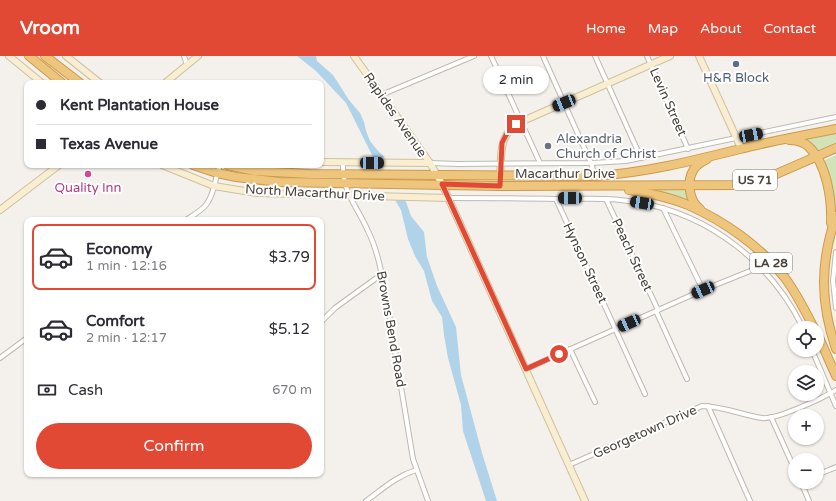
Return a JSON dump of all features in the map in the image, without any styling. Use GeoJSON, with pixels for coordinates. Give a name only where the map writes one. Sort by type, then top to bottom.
{"type":"FeatureCollection","features":[{"type":"Feature","properties":{"kind":"highway"},"geometry":{"type":"LineString","coordinates":[[29,56],[58,80]]}},
{"type":"Feature","properties":{"kind":"highway"},"geometry":{"type":"LineString","coordinates":[[45,56],[76,80]]}},
{"type":"Feature","properties":{"kind":"highway","name":"Macarthur Drive"},"geometry":{"type":"LineString","coordinates":[[242,168],[276,173],[595,176],[647,170],[740,148],[836,129]]}},
{"type":"Feature","properties":{"kind":"highway"},"geometry":{"type":"LineString","coordinates":[[785,139],[796,140],[806,144],[816,157],[826,178],[830,195],[832,214],[831,231]]}},
{"type":"Feature","properties":{"kind":"highway","name":"Macarthur Drive"},"geometry":{"type":"LineString","coordinates":[[219,169],[256,180],[280,182],[500,186],[733,185],[767,178],[836,148]]}},
{"type":"Feature","properties":{"kind":"highway"},"geometry":{"type":"LineString","coordinates":[[709,216],[696,206],[693,201],[690,185],[692,174],[696,166],[714,155]]}},
{"type":"Feature","properties":{"kind":"highway"},"geometry":{"type":"LineString","coordinates":[[500,175],[500,186]]}},
{"type":"Feature","properties":{"kind":"highway","name":"LA 28"},"geometry":{"type":"LineString","coordinates":[[586,186],[624,189],[649,193],[688,205],[709,216],[735,232],[767,259],[792,288],[811,321]]}},
{"type":"Feature","properties":{"kind":"highway"},"geometry":{"type":"LineString","coordinates":[[836,216],[831,231],[824,265],[824,294],[827,320],[836,349]]}},
{"type":"Feature","properties":{"kind":"highway"},"geometry":{"type":"LineString","coordinates":[[824,342],[836,362]]}},
{"type":"Feature","properties":{"kind":"highway"},"geometry":{"type":"LineString","coordinates":[[824,349],[836,376]]}},
{"type":"Feature","properties":{"kind":"street"},"geometry":{"type":"LineString","coordinates":[[9,56],[38,80]]}},
{"type":"Feature","properties":{"kind":"street"},"geometry":{"type":"LineString","coordinates":[[66,56],[96,80]]}},
{"type":"Feature","properties":{"kind":"street"},"geometry":{"type":"LineString","coordinates":[[184,56],[187,65]]}},
{"type":"Feature","properties":{"kind":"street"},"geometry":{"type":"LineString","coordinates":[[169,80],[198,56]]}},
{"type":"Feature","properties":{"kind":"street","name":"Rapides Avenue"},"geometry":{"type":"LineString","coordinates":[[354,56],[437,174],[586,501]]}},
{"type":"Feature","properties":{"kind":"street"},"geometry":{"type":"LineString","coordinates":[[381,95],[474,56]]}},
{"type":"Feature","properties":{"kind":"street"},"geometry":{"type":"LineString","coordinates":[[491,56],[540,163]]}},
{"type":"Feature","properties":{"kind":"street"},"geometry":{"type":"LineString","coordinates":[[543,56],[591,163],[595,176]]}},
{"type":"Feature","properties":{"kind":"street"},"geometry":{"type":"LineString","coordinates":[[595,56],[641,158]]}},
{"type":"Feature","properties":{"kind":"street","name":"Levin Street"},"geometry":{"type":"LineString","coordinates":[[647,56],[688,149]]}},
{"type":"Feature","properties":{"kind":"street"},"geometry":{"type":"LineString","coordinates":[[500,175],[501,152],[504,138],[509,130],[520,121],[670,56]]}},
{"type":"Feature","properties":{"kind":"street"},"geometry":{"type":"LineString","coordinates":[[699,56],[740,148]]}},
{"type":"Feature","properties":{"kind":"street","name":"Macarthur Drive"},"geometry":{"type":"LineString","coordinates":[[430,163],[501,164],[626,161],[836,117]]}},
{"type":"Feature","properties":{"kind":"street"},"geometry":{"type":"LineString","coordinates":[[324,162],[430,163]]}},
{"type":"Feature","properties":{"kind":"street","name":"Browns Bend Road"},"geometry":{"type":"LineString","coordinates":[[343,162],[342,174],[348,195],[368,231],[376,251],[382,274],[413,459],[428,501]]}},
{"type":"Feature","properties":{"kind":"street"},"geometry":{"type":"LineString","coordinates":[[0,210],[55,168]]}},
{"type":"Feature","properties":{"kind":"street","name":"North Macarthur Drive"},"geometry":{"type":"LineString","coordinates":[[169,168],[214,186],[257,192],[449,198]]}},
{"type":"Feature","properties":{"kind":"street"},"geometry":{"type":"LineString","coordinates":[[190,217],[204,206],[210,198],[219,169]]}},
{"type":"Feature","properties":{"kind":"street","name":"Macarthur Drive"},"geometry":{"type":"LineString","coordinates":[[449,198],[606,199],[642,203],[683,215],[713,230],[741,249],[762,269],[786,299],[798,321]]}},
{"type":"Feature","properties":{"kind":"street","name":"Hynson Street"},"geometry":{"type":"LineString","coordinates":[[556,198],[645,394]]}},
{"type":"Feature","properties":{"kind":"street","name":"Peach Street"},"geometry":{"type":"LineString","coordinates":[[606,199],[687,379]]}},
{"type":"Feature","properties":{"kind":"street"},"geometry":{"type":"LineString","coordinates":[[663,208],[703,290]]}},
{"type":"Feature","properties":{"kind":"street"},"geometry":{"type":"LineString","coordinates":[[836,252],[833,281],[836,308]]}},
{"type":"Feature","properties":{"kind":"street"},"geometry":{"type":"LineString","coordinates":[[526,369],[703,290],[762,269]]}},
{"type":"Feature","properties":{"kind":"street"},"geometry":{"type":"LineString","coordinates":[[324,319],[335,308],[382,274]]}},
{"type":"Feature","properties":{"kind":"street"},"geometry":{"type":"LineString","coordinates":[[0,358],[24,340]]}},
{"type":"Feature","properties":{"kind":"street"},"geometry":{"type":"LineString","coordinates":[[570,349],[595,402]]}},
{"type":"Feature","properties":{"kind":"street"},"geometry":{"type":"LineString","coordinates":[[815,357],[836,406]]}},
{"type":"Feature","properties":{"kind":"street","name":"Georgetown Drive"},"geometry":{"type":"LineString","coordinates":[[570,465],[702,406],[761,418],[771,418],[836,390]]}},
{"type":"Feature","properties":{"kind":"street"},"geometry":{"type":"LineString","coordinates":[[708,406],[750,501]]}},
{"type":"Feature","properties":{"kind":"street"},"geometry":{"type":"LineString","coordinates":[[771,418],[788,455]]}},
{"type":"Feature","properties":{"kind":"street"},"geometry":{"type":"LineString","coordinates":[[824,472],[836,467]]}},
{"type":"Feature","properties":{"kind":"street"},"geometry":{"type":"LineString","coordinates":[[366,501],[402,475],[416,470]]}},
{"type":"Feature","properties":{"kind":"street"},"geometry":{"type":"LineString","coordinates":[[804,489],[809,501]]}},
{"type":"Feature","properties":{"kind":"green space"},"geometry":{"type":"Polygon","coordinates":[[[836,132],[836,147],[817,155],[801,140],[836,132]]]}},
{"type":"Feature","properties":{"kind":"green space"},"geometry":{"type":"Polygon","coordinates":[[[836,155],[835,207],[833,192],[821,162],[836,155]]]}},
{"type":"Feature","properties":{"kind":"green space"},"geometry":{"type":"Polygon","coordinates":[[[649,189],[686,189],[690,202],[649,189]]]}},
{"type":"Feature","properties":{"kind":"water"},"geometry":{"type":"Polygon","coordinates":[[[297,56],[316,56],[317,61],[333,75],[349,100],[360,113],[370,141],[385,157],[380,159],[373,157],[346,103],[316,71],[297,56]]]}},
{"type":"Feature","properties":{"kind":"water"},"geometry":{"type":"Polygon","coordinates":[[[405,199],[411,216],[424,232],[427,257],[437,286],[456,327],[461,375],[482,453],[497,501],[486,501],[463,431],[461,405],[448,358],[442,317],[432,301],[424,271],[415,256],[408,239],[401,210],[395,200],[405,199]]]}},
{"type":"Feature","properties":{"kind":"place","name":"H&R Block"},"geometry":{"type":"Point","coordinates":[736,64]}},
{"type":"Feature","properties":{"kind":"place","name":"Alexandria Church of Christ"},"geometry":{"type":"Point","coordinates":[548,146]}},
{"type":"Feature","properties":{"kind":"place","name":"Quality Inn"},"geometry":{"type":"Point","coordinates":[88,174]}},
{"type":"Feature","properties":{"kind":"route"},"geometry":{"type":"LineString","coordinates":[[516,124],[509,130],[502,143],[500,186],[442,184],[526,369],[559,354]]}}]}
